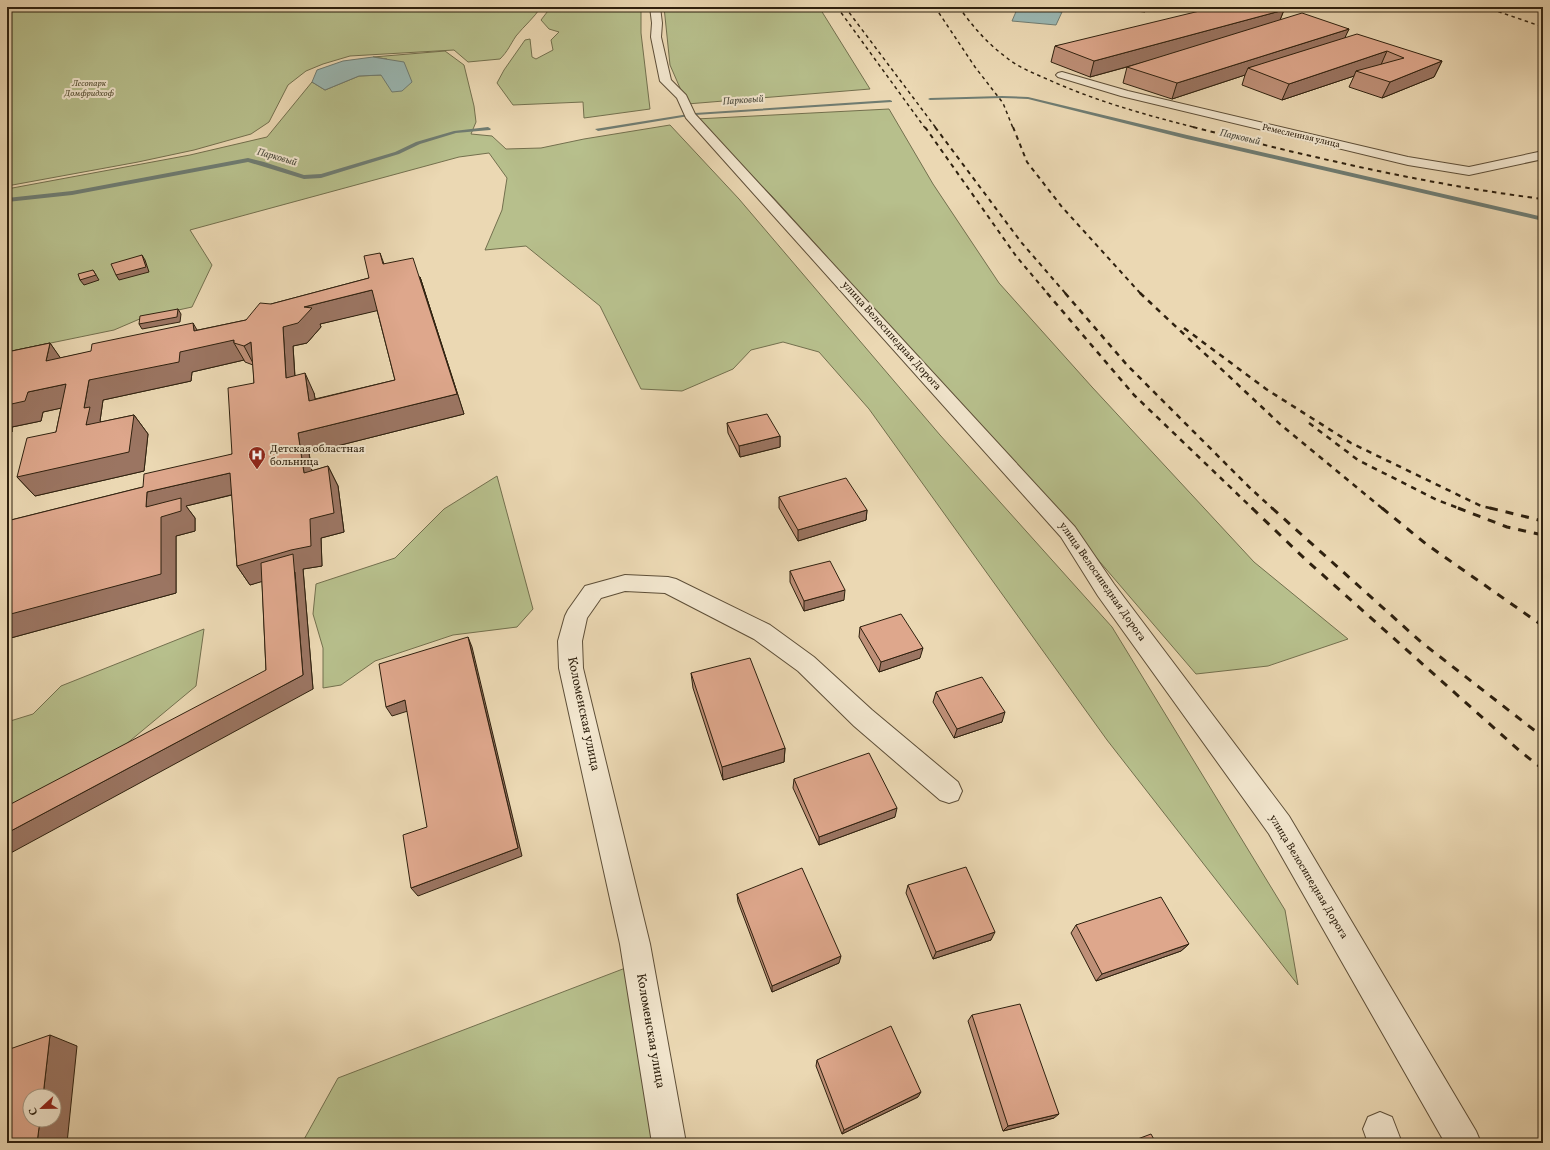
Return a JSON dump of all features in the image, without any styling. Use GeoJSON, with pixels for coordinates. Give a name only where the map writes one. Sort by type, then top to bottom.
{"type":"FeatureCollection","features":[{"type":"Feature","properties":{"kind":"street","name":"улица Велосипедная Дорога"},"geometry":{"type":"LineString","coordinates":[[655,7],[657,23],[656,37],[666,81],[682,97],[693,119],[1068,532],[1106,590],[1279,825],[1464,1143]]}},
{"type":"Feature","properties":{"kind":"street","name":"Ремесленная улица"},"geometry":{"type":"LineString","coordinates":[[1062,75],[1126,94],[1408,162],[1469,171],[1543,155]]}},
{"type":"Feature","properties":{"kind":"street","name":"Коломенская улица"},"geometry":{"type":"LineString","coordinates":[[669,1143],[634,944],[571,668],[570,641],[576,616],[593,592],[625,583],[668,585],[762,632],[806,664],[863,718],[949,791]]}},
{"type":"Feature","properties":{"kind":"green space","name":"Лесопарк Домфридхоф"},"geometry":{"type":"Polygon","coordinates":[[[7,7],[541,7],[516,36],[500,59],[468,62],[454,50],[350,56],[306,71],[288,85],[269,122],[251,134],[194,150],[138,162],[7,186],[7,7]]]}},
{"type":"Feature","properties":{"kind":"green space"},"geometry":{"type":"Polygon","coordinates":[[[551,7],[641,7],[641,33],[650,109],[584,118],[583,102],[513,105],[497,83],[504,70],[525,40],[530,39],[532,57],[536,59],[553,50],[551,40],[559,32],[549,29],[541,20],[551,7]]]}},
{"type":"Feature","properties":{"kind":"green space"},"geometry":{"type":"Polygon","coordinates":[[[664,7],[819,7],[870,89],[687,104],[670,65],[664,7]]]}},
{"type":"Feature","properties":{"kind":"green space"},"geometry":{"type":"Polygon","coordinates":[[[445,51],[464,65],[474,106],[476,122],[471,134],[492,136],[506,149],[541,148],[584,139],[670,125],[739,199],[940,435],[1112,627],[1285,910],[1298,985],[1107,740],[869,409],[819,352],[783,342],[751,350],[733,369],[682,391],[641,389],[600,306],[526,246],[485,250],[502,210],[507,178],[489,153],[459,157],[190,230],[212,265],[192,307],[142,318],[114,330],[7,352],[7,189],[190,155],[267,137],[312,82],[325,90],[359,76],[381,75],[387,59],[373,57],[445,51]]]}},
{"type":"Feature","properties":{"kind":"green space"},"geometry":{"type":"Polygon","coordinates":[[[889,109],[933,184],[999,283],[1092,387],[1254,562],[1348,639],[1268,666],[1196,674],[998,443],[905,348],[822,251],[772,196],[696,119],[889,109]]]}},
{"type":"Feature","properties":{"kind":"green space"},"geometry":{"type":"Polygon","coordinates":[[[497,476],[533,609],[517,627],[453,635],[375,661],[341,685],[323,688],[323,648],[313,614],[316,584],[395,558],[444,509],[497,476]]]}},
{"type":"Feature","properties":{"kind":"green space"},"geometry":{"type":"Polygon","coordinates":[[[204,629],[196,686],[125,745],[7,814],[7,722],[33,714],[61,686],[204,629]]]}},
{"type":"Feature","properties":{"kind":"green space"},"geometry":{"type":"Polygon","coordinates":[[[628,967],[657,1143],[302,1143],[338,1078],[628,967]]]}},
{"type":"Feature","properties":{"kind":"water"},"geometry":{"type":"Polygon","coordinates":[[[1018,7],[1062,12],[1056,25],[1012,21],[1018,7]]]}},
{"type":"Feature","properties":{"kind":"water"},"geometry":{"type":"Polygon","coordinates":[[[373,57],[404,62],[412,82],[402,91],[392,92],[381,75],[359,76],[325,90],[312,82],[317,70],[343,61],[373,57]]]}},
{"type":"Feature","properties":{"kind":"building"},"geometry":{"type":"Polygon","coordinates":[[[1216,7],[1275,7],[1284,10],[1094,61],[1055,46],[1216,7]]]}},
{"type":"Feature","properties":{"kind":"building"},"geometry":{"type":"Polygon","coordinates":[[[1302,13],[1349,29],[1177,83],[1127,67],[1302,13]]]}},
{"type":"Feature","properties":{"kind":"building"},"geometry":{"type":"Polygon","coordinates":[[[1357,34],[1442,61],[1390,82],[1356,71],[1404,58],[1387,51],[1289,84],[1248,68],[1357,34]]]}},
{"type":"Feature","properties":{"kind":"building"},"geometry":{"type":"Polygon","coordinates":[[[380,253],[383,264],[413,258],[457,394],[298,433],[304,473],[328,466],[334,513],[310,519],[311,546],[291,550],[237,566],[230,473],[147,492],[146,507],[181,498],[181,511],[161,517],[161,574],[7,615],[7,521],[143,487],[144,474],[232,454],[228,388],[254,383],[251,342],[244,346],[234,343],[234,340],[180,352],[179,362],[89,380],[84,408],[90,407],[86,425],[134,415],[129,452],[17,477],[27,438],[56,432],[66,384],[28,392],[25,401],[7,405],[7,352],[50,343],[46,361],[91,351],[92,344],[193,323],[194,331],[246,320],[260,303],[271,304],[369,278],[364,256],[380,253]],[[372,290],[304,307],[312,308],[298,323],[283,327],[286,378],[305,373],[309,401],[395,380],[372,290]]]}},
{"type":"Feature","properties":{"kind":"building"},"geometry":{"type":"Polygon","coordinates":[[[142,255],[146,267],[116,275],[111,264],[142,255]]]}},
{"type":"Feature","properties":{"kind":"building"},"geometry":{"type":"Polygon","coordinates":[[[93,270],[96,275],[80,280],[78,274],[93,270]]]}},
{"type":"Feature","properties":{"kind":"building"},"geometry":{"type":"Polygon","coordinates":[[[178,309],[177,317],[139,324],[140,316],[178,309]]]}},
{"type":"Feature","properties":{"kind":"building"},"geometry":{"type":"Polygon","coordinates":[[[767,414],[780,436],[739,446],[727,423],[767,414]]]}},
{"type":"Feature","properties":{"kind":"building"},"geometry":{"type":"Polygon","coordinates":[[[846,478],[867,510],[798,530],[779,497],[846,478]]]}},
{"type":"Feature","properties":{"kind":"building"},"geometry":{"type":"Polygon","coordinates":[[[293,554],[303,675],[7,833],[7,806],[266,670],[261,563],[293,554]]]}},
{"type":"Feature","properties":{"kind":"building"},"geometry":{"type":"Polygon","coordinates":[[[830,561],[845,590],[804,601],[790,571],[830,561]]]}},
{"type":"Feature","properties":{"kind":"building"},"geometry":{"type":"Polygon","coordinates":[[[901,614],[923,648],[881,662],[860,627],[901,614]]]}},
{"type":"Feature","properties":{"kind":"building"},"geometry":{"type":"Polygon","coordinates":[[[468,637],[518,848],[411,888],[403,835],[427,827],[405,700],[386,707],[379,664],[468,637]]]}},
{"type":"Feature","properties":{"kind":"building"},"geometry":{"type":"Polygon","coordinates":[[[750,658],[785,748],[722,767],[691,673],[750,658]]]}},
{"type":"Feature","properties":{"kind":"building"},"geometry":{"type":"Polygon","coordinates":[[[982,677],[1005,712],[957,729],[936,692],[982,677]]]}},
{"type":"Feature","properties":{"kind":"building"},"geometry":{"type":"Polygon","coordinates":[[[869,753],[897,808],[819,837],[794,779],[869,753]]]}},
{"type":"Feature","properties":{"kind":"building"},"geometry":{"type":"Polygon","coordinates":[[[966,867],[995,932],[936,952],[908,885],[966,867]]]}},
{"type":"Feature","properties":{"kind":"building"},"geometry":{"type":"Polygon","coordinates":[[[802,868],[841,956],[772,986],[737,894],[802,868]]]}},
{"type":"Feature","properties":{"kind":"building"},"geometry":{"type":"Polygon","coordinates":[[[1161,897],[1189,944],[1102,974],[1076,925],[1161,897]]]}},
{"type":"Feature","properties":{"kind":"building"},"geometry":{"type":"Polygon","coordinates":[[[1020,1004],[1059,1114],[1008,1126],[972,1015],[1020,1004]]]}},
{"type":"Feature","properties":{"kind":"building"},"geometry":{"type":"Polygon","coordinates":[[[891,1026],[921,1092],[844,1130],[817,1060],[891,1026]]]}},
{"type":"Feature","properties":{"kind":"building"},"geometry":{"type":"Polygon","coordinates":[[[50,1035],[44,1088],[22,1088],[22,1128],[39,1128],[37,1143],[7,1143],[7,1050],[50,1035]]]}},
{"type":"Feature","properties":{"kind":"building"},"geometry":{"type":"Polygon","coordinates":[[[1151,1134],[1156,1143],[1127,1143],[1151,1134]]]}},
{"type":"Feature","properties":{"kind":"waterway","name":"Парковый"},"geometry":{"type":"LineString","coordinates":[[930,99],[1002,97],[1028,98],[1187,137],[1543,219]]}},
{"type":"Feature","properties":{"kind":"waterway","name":"Парковый"},"geometry":{"type":"LineString","coordinates":[[598,129],[695,114],[890,101]]}},
{"type":"Feature","properties":{"kind":"waterway","name":"Парковый"},"geometry":{"type":"LineString","coordinates":[[7,200],[72,193],[248,160],[304,177],[321,176],[397,153],[418,143],[456,132],[488,129]]}},
{"type":"Feature","properties":{"kind":"railway"},"geometry":{"type":"LineString","coordinates":[[837,7],[925,128]]}},
{"type":"Feature","properties":{"kind":"railway"},"geometry":{"type":"LineString","coordinates":[[845,7],[936,128]]}},
{"type":"Feature","properties":{"kind":"railway"},"geometry":{"type":"LineString","coordinates":[[935,7],[975,67],[1003,103],[1013,128]]}},
{"type":"Feature","properties":{"kind":"railway"},"geometry":{"type":"LineString","coordinates":[[959,7],[969,21],[993,47],[1026,70],[1102,101],[1197,128]]}},
{"type":"Feature","properties":{"kind":"railway"},"geometry":{"type":"LineString","coordinates":[[1485,7],[1543,27]]}},
{"type":"Feature","properties":{"kind":"railway"},"geometry":{"type":"LineString","coordinates":[[925,127],[1016,256],[1048,294]]}},
{"type":"Feature","properties":{"kind":"railway"},"geometry":{"type":"LineString","coordinates":[[935,127],[1021,242],[1066,294]]}},
{"type":"Feature","properties":{"kind":"railway"},"geometry":{"type":"LineString","coordinates":[[1013,127],[1027,162],[1062,207],[1141,294]]}},
{"type":"Feature","properties":{"kind":"railway"},"geometry":{"type":"LineString","coordinates":[[1193,127],[1367,169],[1455,186],[1543,199]]}},
{"type":"Feature","properties":{"kind":"railway"},"geometry":{"type":"LineString","coordinates":[[1047,293],[1134,395],[1253,509]]}},
{"type":"Feature","properties":{"kind":"railway"},"geometry":{"type":"LineString","coordinates":[[1065,293],[1127,365],[1273,509]]}},
{"type":"Feature","properties":{"kind":"railway"},"geometry":{"type":"LineString","coordinates":[[1141,294],[1281,425],[1383,509]]}},
{"type":"Feature","properties":{"kind":"railway"},"geometry":{"type":"LineString","coordinates":[[1184,328],[1266,389],[1351,443],[1481,506],[1494,509]]}},
{"type":"Feature","properties":{"kind":"railway"},"geometry":{"type":"LineString","coordinates":[[1309,423],[1358,460],[1437,500],[1461,509]]}},
{"type":"Feature","properties":{"kind":"railway"},"geometry":{"type":"LineString","coordinates":[[1252,508],[1305,559],[1521,752],[1543,769]]}},
{"type":"Feature","properties":{"kind":"railway"},"geometry":{"type":"LineString","coordinates":[[1272,508],[1421,642],[1543,737]]}},
{"type":"Feature","properties":{"kind":"railway"},"geometry":{"type":"LineString","coordinates":[[1382,508],[1426,544],[1543,626]]}},
{"type":"Feature","properties":{"kind":"railway"},"geometry":{"type":"LineString","coordinates":[[1458,508],[1507,527],[1543,535]]}},
{"type":"Feature","properties":{"kind":"railway"},"geometry":{"type":"LineString","coordinates":[[1490,508],[1543,521]]}},
{"type":"Feature","properties":{"kind":"place","name":"Детская областная больница"},"geometry":{"type":"Point","coordinates":[257,470]}}]}
